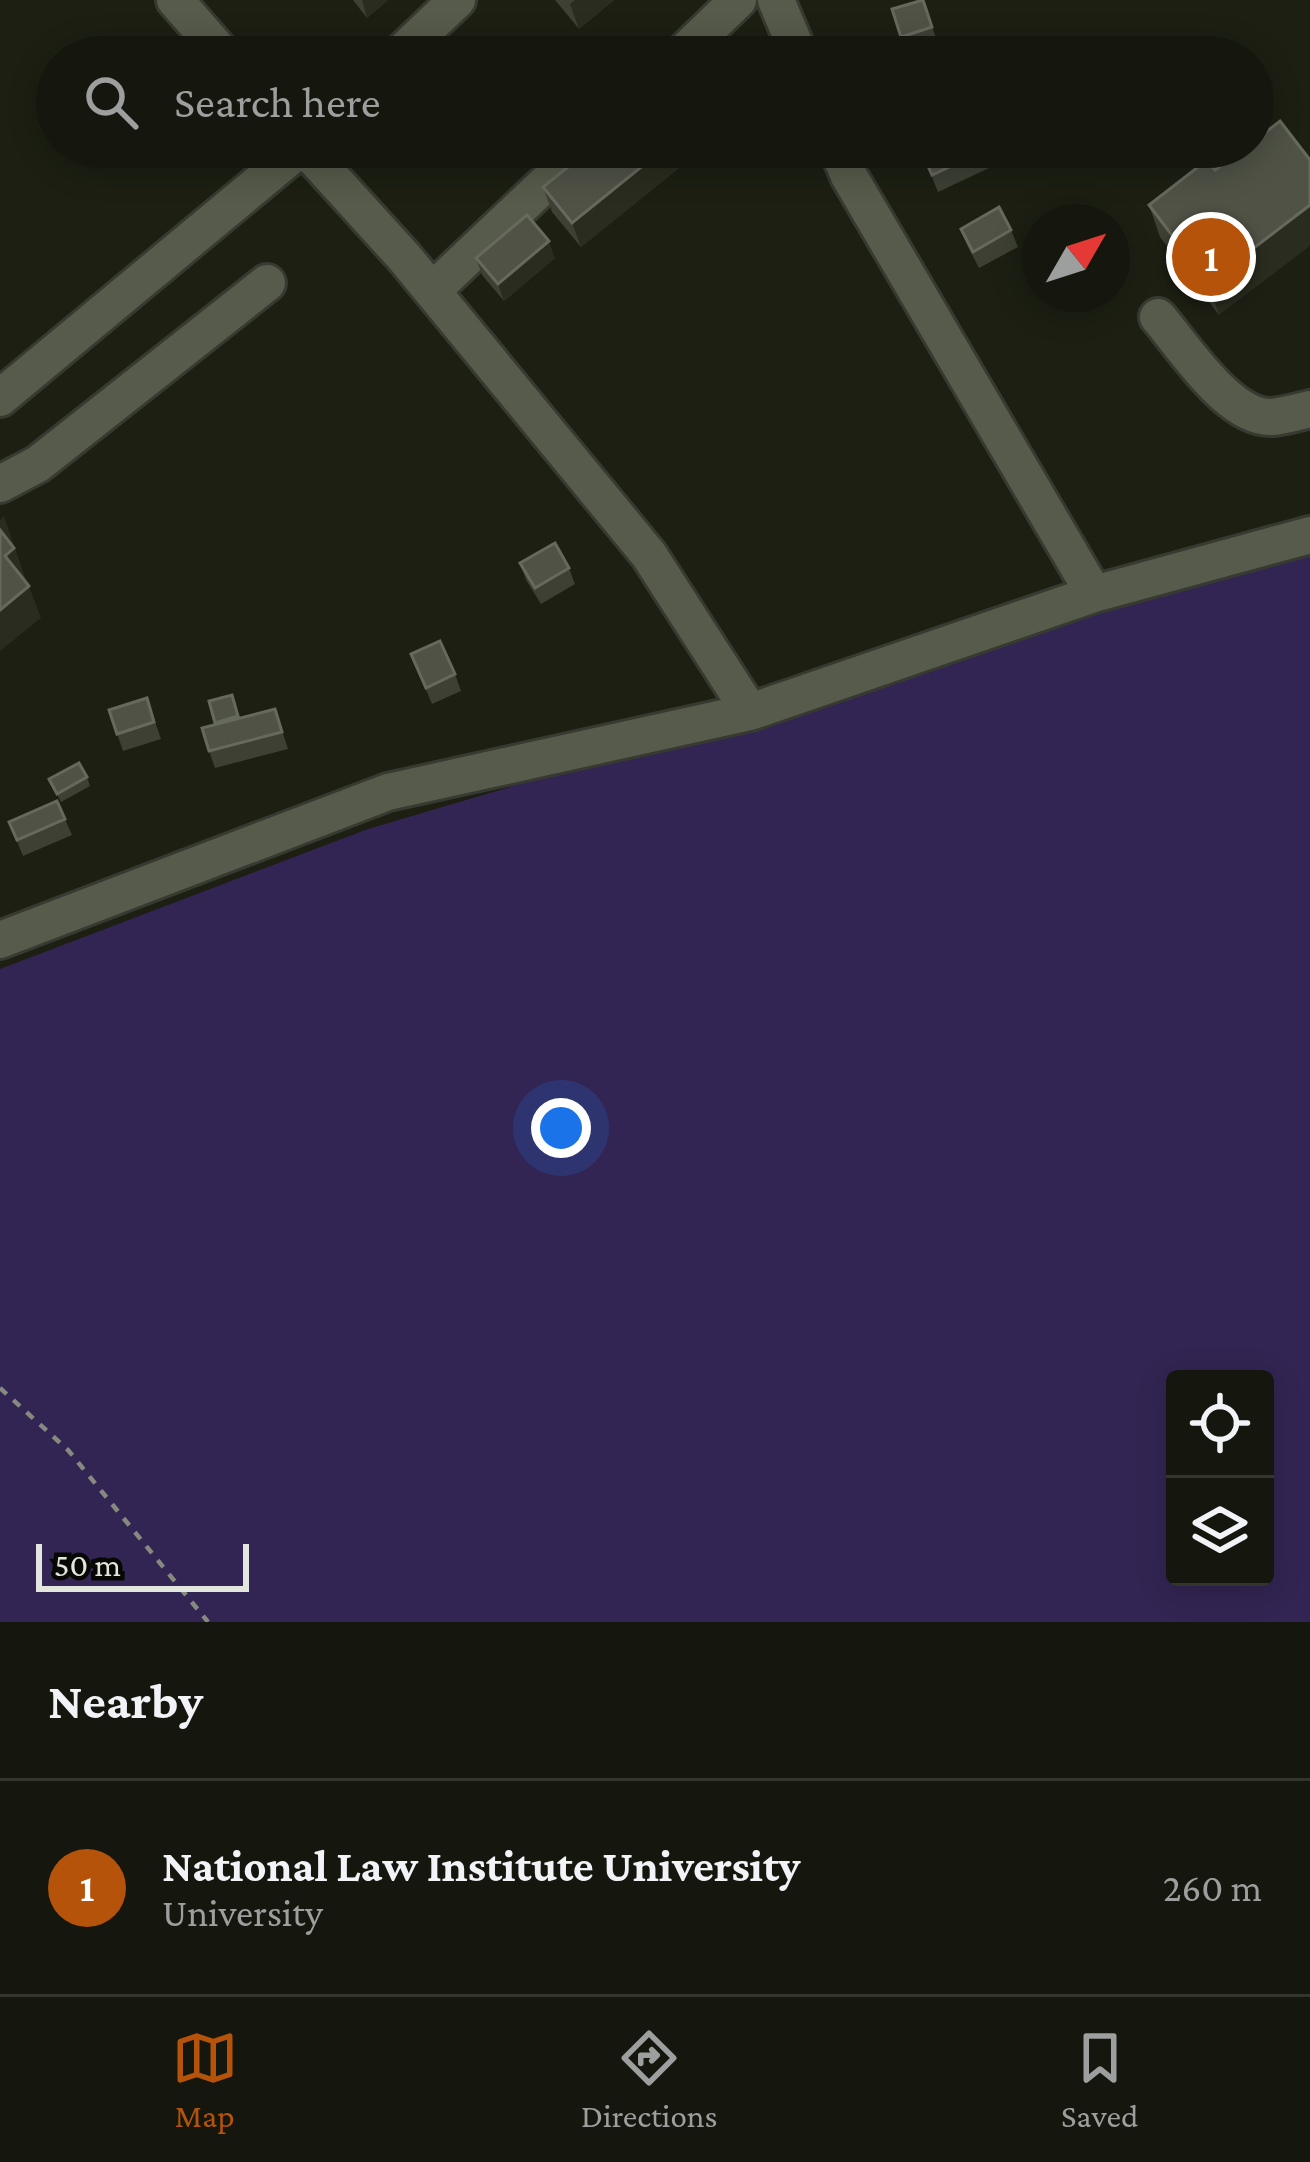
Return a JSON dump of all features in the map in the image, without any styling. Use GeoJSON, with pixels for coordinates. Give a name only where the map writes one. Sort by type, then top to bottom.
{"type":"FeatureCollection","features":[{"type":"Feature","properties":{"kind":"street"},"geometry":{"type":"LineString","coordinates":[[419,36],[457,0]]}},
{"type":"Feature","properties":{"kind":"street"},"geometry":{"type":"LineString","coordinates":[[701,36],[738,0]]}},
{"type":"Feature","properties":{"kind":"street"},"geometry":{"type":"LineString","coordinates":[[776,0],[791,36]]}},
{"type":"Feature","properties":{"kind":"street"},"geometry":{"type":"LineString","coordinates":[[193,6],[212,36]]}},
{"type":"Feature","properties":{"kind":"street"},"geometry":{"type":"LineString","coordinates":[[0,398],[278,168]]}},
{"type":"Feature","properties":{"kind":"street"},"geometry":{"type":"LineString","coordinates":[[322,168],[432,291],[649,555],[750,712]]}},
{"type":"Feature","properties":{"kind":"street"},"geometry":{"type":"LineString","coordinates":[[432,291],[562,168]]}},
{"type":"Feature","properties":{"kind":"street"},"geometry":{"type":"LineString","coordinates":[[846,168],[1094,594]]}},
{"type":"Feature","properties":{"kind":"street"},"geometry":{"type":"LineString","coordinates":[[0,484],[38,464],[267,283]]}},
{"type":"Feature","properties":{"kind":"street"},"geometry":{"type":"LineString","coordinates":[[1158,317],[1222,394],[1246,412],[1268,418],[1310,409]]}},
{"type":"Feature","properties":{"kind":"street"},"geometry":{"type":"LineString","coordinates":[[0,940],[388,792],[750,712],[1094,594],[1310,535]]}},
{"type":"Feature","properties":{"kind":"street"},"geometry":{"type":"LineString","coordinates":[[0,922],[46,925]]}},
{"type":"Feature","properties":{"kind":"path"},"geometry":{"type":"LineString","coordinates":[[0,1388],[68,1450],[208,1622]]}},
{"type":"Feature","properties":{"kind":"shaded area"},"geometry":{"type":"Polygon","coordinates":[[[1310,550],[1310,1622],[0,1622],[0,969],[368,829],[1310,550]]]}},
{"type":"Feature","properties":{"kind":"building"},"geometry":{"type":"Polygon","coordinates":[[[923,0],[932,27],[901,36],[892,9],[923,0]]]}},
{"type":"Feature","properties":{"kind":"building"},"geometry":{"type":"Polygon","coordinates":[[[1280,121],[1310,160],[1310,205],[1208,283],[1149,205],[1197,168],[1274,168],[1274,126],[1280,121]]]}},
{"type":"Feature","properties":{"kind":"building"},"geometry":{"type":"Polygon","coordinates":[[[567,168],[640,168],[572,223],[543,187],[567,168]]]}},
{"type":"Feature","properties":{"kind":"building"},"geometry":{"type":"Polygon","coordinates":[[[999,207],[1011,230],[973,252],[961,229],[999,207]]]}},
{"type":"Feature","properties":{"kind":"building"},"geometry":{"type":"Polygon","coordinates":[[[527,215],[549,241],[498,284],[476,258],[527,215]]]}},
{"type":"Feature","properties":{"kind":"building"},"geometry":{"type":"Polygon","coordinates":[[[0,530],[14,548],[5,556],[29,586],[0,610],[0,530]]]}},
{"type":"Feature","properties":{"kind":"building"},"geometry":{"type":"Polygon","coordinates":[[[555,543],[569,568],[535,588],[520,563],[555,543]]]}},
{"type":"Feature","properties":{"kind":"building"},"geometry":{"type":"Polygon","coordinates":[[[440,641],[455,674],[426,688],[411,654],[440,641]]]}},
{"type":"Feature","properties":{"kind":"building"},"geometry":{"type":"Polygon","coordinates":[[[232,695],[238,716],[215,723],[209,701],[232,695]]]}},
{"type":"Feature","properties":{"kind":"building"},"geometry":{"type":"Polygon","coordinates":[[[147,698],[154,722],[117,734],[109,710],[147,698]]]}},
{"type":"Feature","properties":{"kind":"building"},"geometry":{"type":"Polygon","coordinates":[[[275,709],[282,732],[209,751],[202,728],[275,709]]]}},
{"type":"Feature","properties":{"kind":"building"},"geometry":{"type":"Polygon","coordinates":[[[79,763],[87,777],[57,794],[49,779],[79,763]]]}},
{"type":"Feature","properties":{"kind":"building"},"geometry":{"type":"Polygon","coordinates":[[[57,801],[65,819],[17,840],[9,822],[57,801]]]}},
{"type":"Feature","properties":{"kind":"place","name":"National Law Institute University"},"geometry":{"type":"Point","coordinates":[1211,257]}}]}
